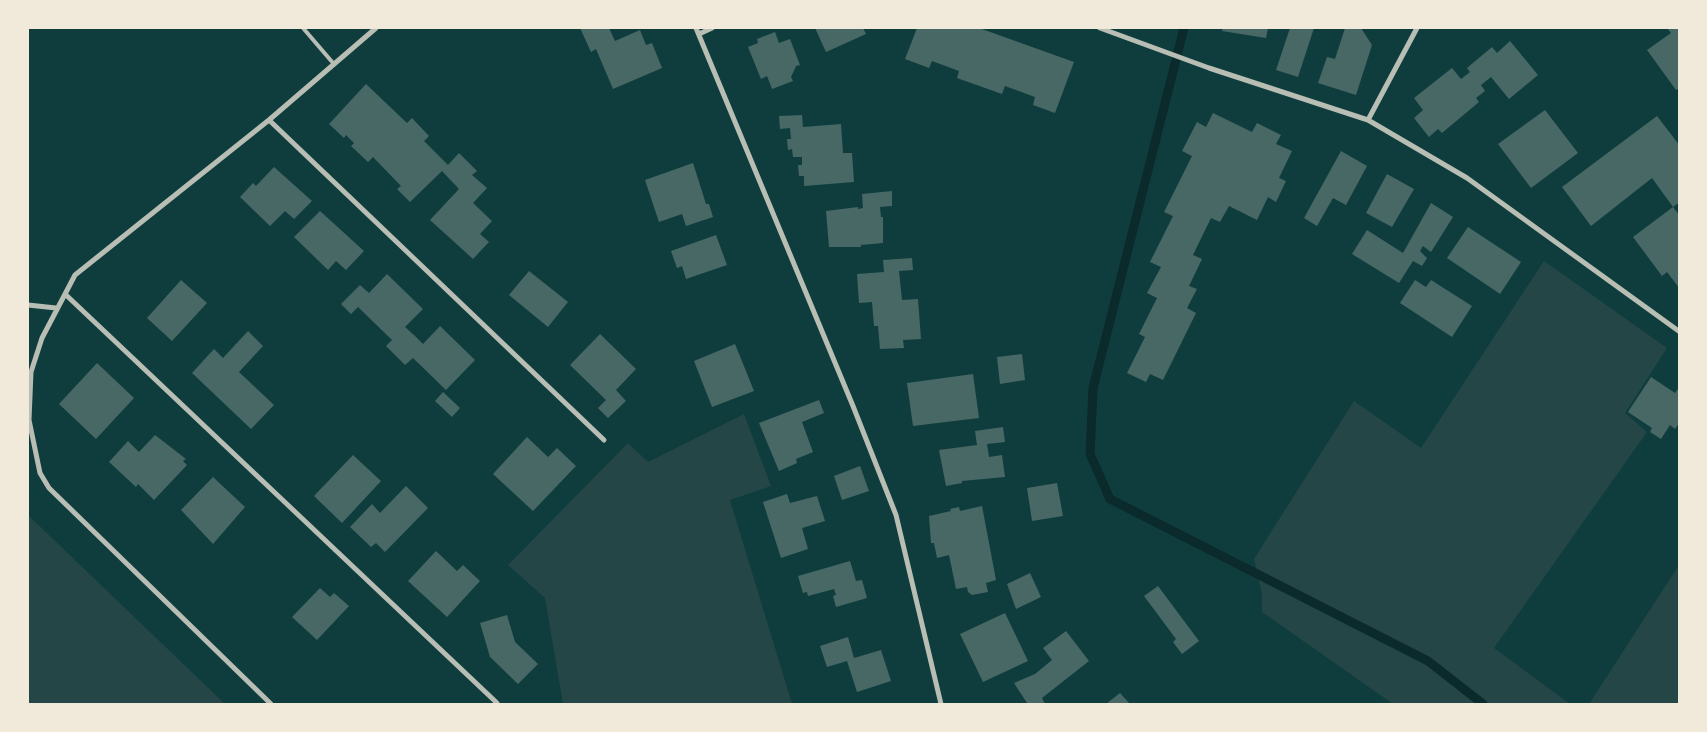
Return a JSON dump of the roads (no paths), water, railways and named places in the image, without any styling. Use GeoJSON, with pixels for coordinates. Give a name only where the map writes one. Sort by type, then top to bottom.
{"type":"FeatureCollection","features":[{"type":"Feature","properties":{"kind":"street"},"geometry":{"type":"LineString","coordinates":[[271,704],[49,488],[40,473],[29,420],[31,372],[42,338],[56,308],[75,275],[269,120],[376,28]]}},
{"type":"Feature","properties":{"kind":"street"},"geometry":{"type":"LineString","coordinates":[[696,28],[896,515],[941,704]]}},
{"type":"Feature","properties":{"kind":"street"},"geometry":{"type":"LineString","coordinates":[[699,34],[712,28]]}},
{"type":"Feature","properties":{"kind":"street"},"geometry":{"type":"LineString","coordinates":[[1100,28],[1209,68],[1368,120],[1467,178],[1680,332]]}},
{"type":"Feature","properties":{"kind":"street"},"geometry":{"type":"LineString","coordinates":[[1368,120],[1417,28]]}},
{"type":"Feature","properties":{"kind":"street"},"geometry":{"type":"LineString","coordinates":[[269,120],[604,440]]}},
{"type":"Feature","properties":{"kind":"street"},"geometry":{"type":"LineString","coordinates":[[65,294],[497,703]]}},
{"type":"Feature","properties":{"kind":"street"},"geometry":{"type":"LineString","coordinates":[[28,305],[56,308]]}},
{"type":"Feature","properties":{"kind":"lane"},"geometry":{"type":"LineString","coordinates":[[304,28],[333,63]]}},
{"type":"Feature","properties":{"kind":"waterway"},"geometry":{"type":"LineString","coordinates":[[1184,28],[1093,388],[1090,454],[1110,499],[1428,661],[1483,704]]}}]}
